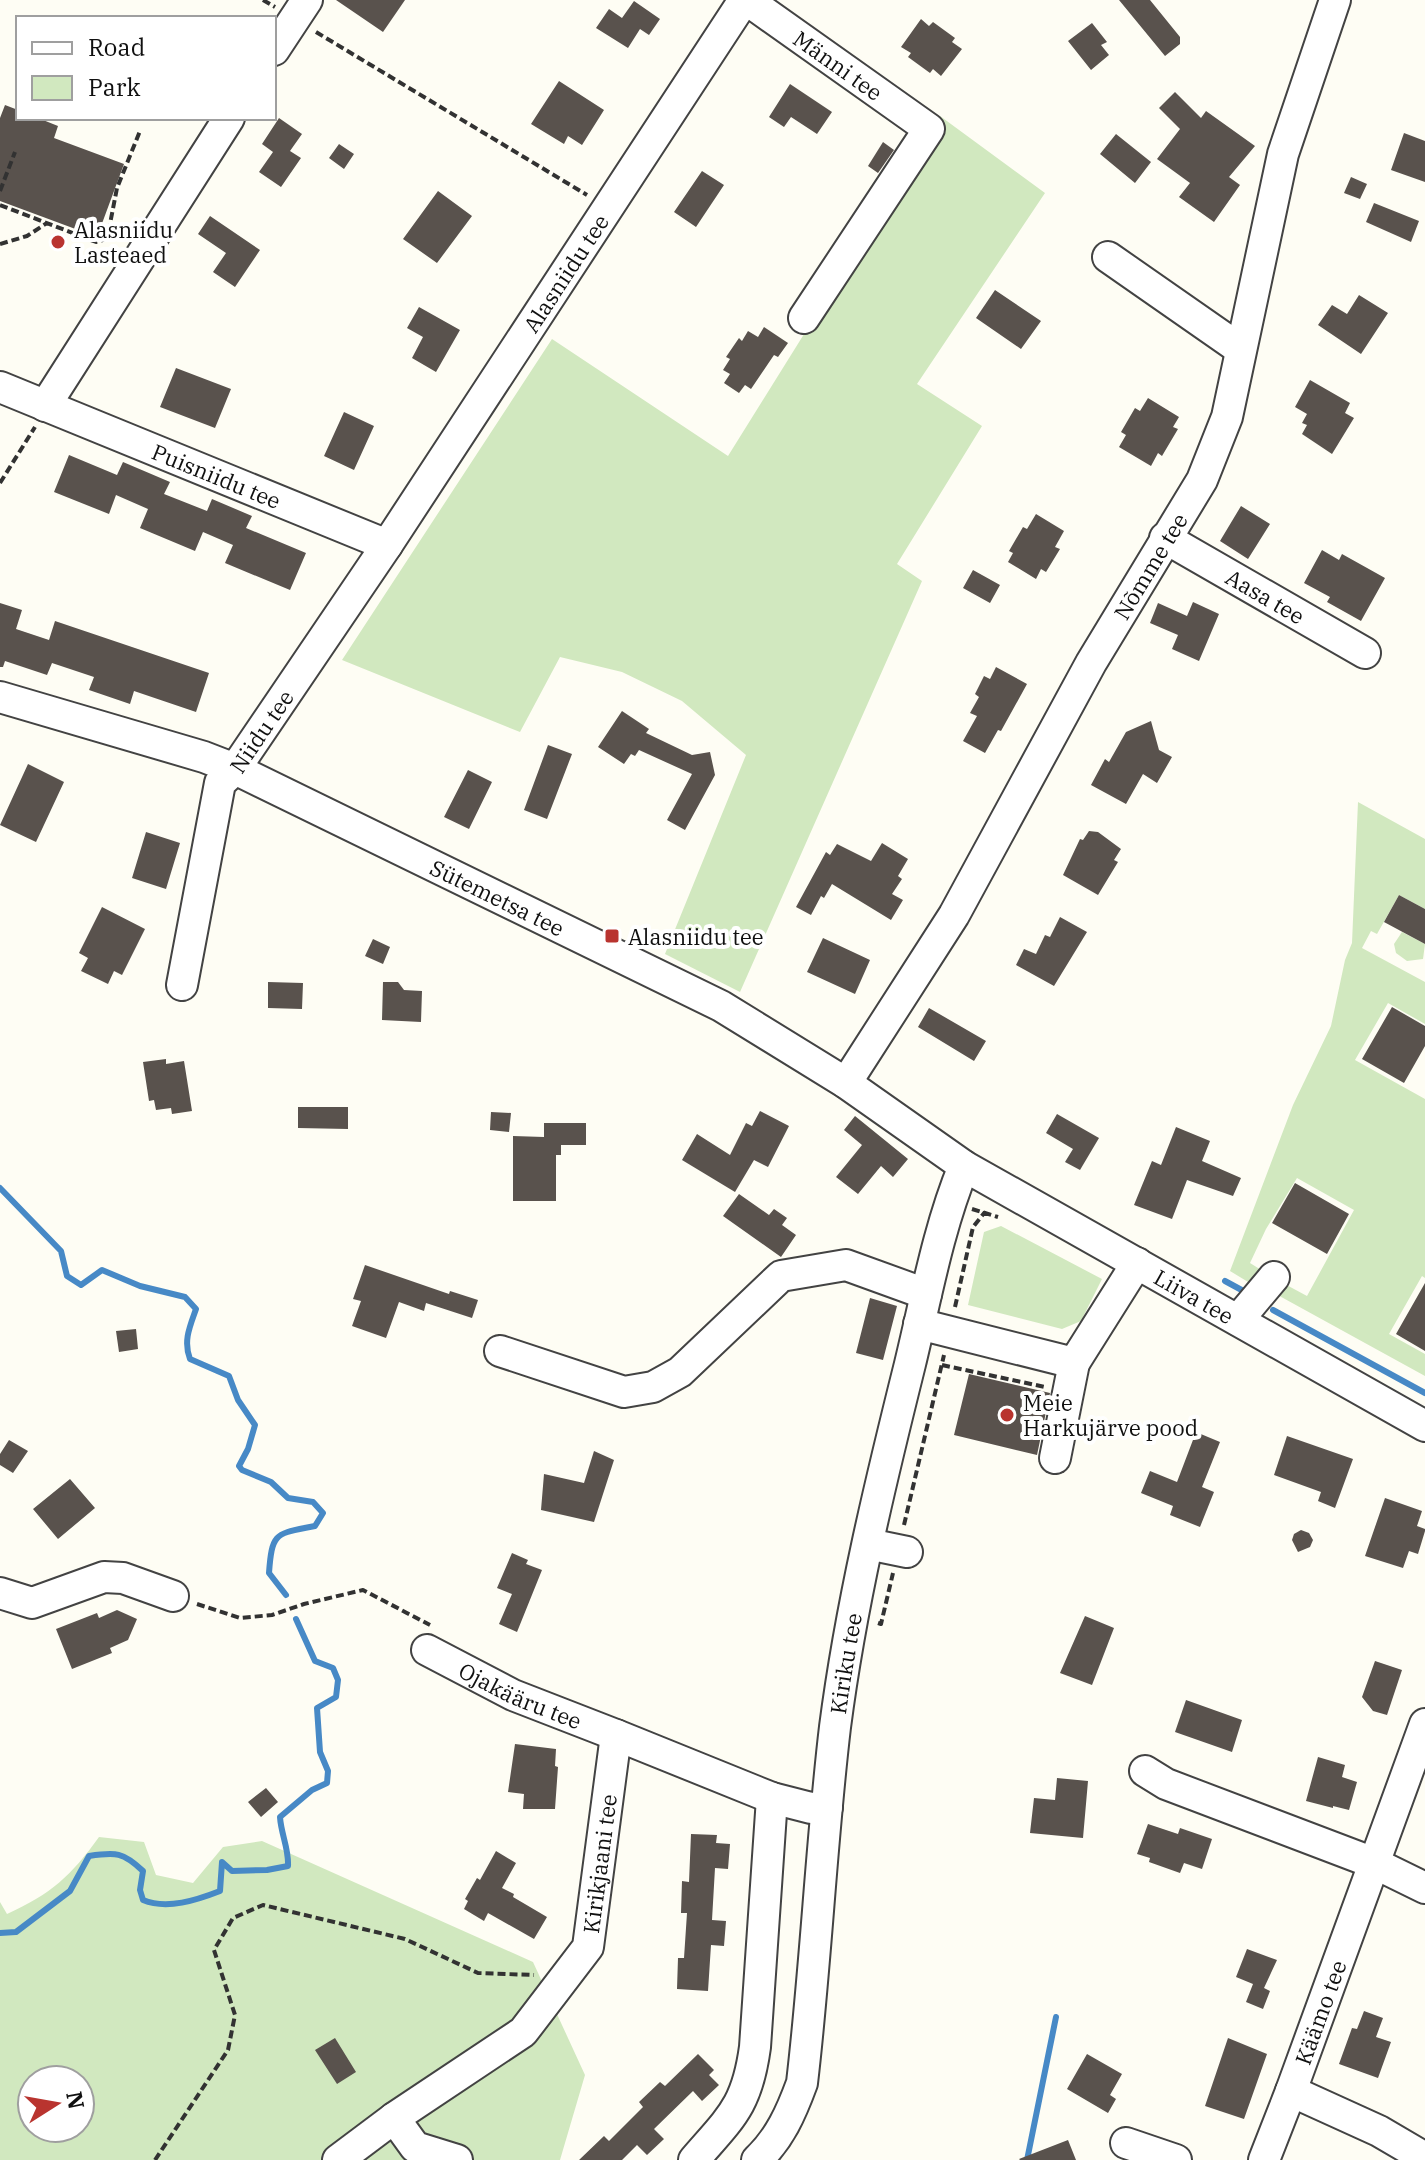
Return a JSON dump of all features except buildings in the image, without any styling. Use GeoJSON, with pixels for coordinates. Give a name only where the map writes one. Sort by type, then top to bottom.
{"type":"FeatureCollection","features":[{"type":"Feature","properties":{"kind":"street","name":"Männi tee"},"geometry":{"type":"LineString","coordinates":[[745,0],[929,129],[804,318]]}},
{"type":"Feature","properties":{"kind":"street","name":"Alasniidu tee"},"geometry":{"type":"LineString","coordinates":[[387,545],[745,0]]}},
{"type":"Feature","properties":{"kind":"street","name":"Nõmme tee"},"geometry":{"type":"LineString","coordinates":[[846,1083],[954,915],[1091,663],[1202,480],[1227,417],[1283,154],[1335,0]]}},
{"type":"Feature","properties":{"kind":"street"},"geometry":{"type":"LineString","coordinates":[[276,47],[301,9]]}},
{"type":"Feature","properties":{"kind":"street"},"geometry":{"type":"LineString","coordinates":[[45,406],[228,120]]}},
{"type":"Feature","properties":{"kind":"street"},"geometry":{"type":"LineString","coordinates":[[1108,257],[1240,349]]}},
{"type":"Feature","properties":{"kind":"street","name":"Puisniidu tee"},"geometry":{"type":"LineString","coordinates":[[0,387],[387,545]]}},
{"type":"Feature","properties":{"kind":"street","name":"Aasa tee"},"geometry":{"type":"LineString","coordinates":[[1165,538],[1365,653]]}},
{"type":"Feature","properties":{"kind":"street","name":"Niidu tee"},"geometry":{"type":"LineString","coordinates":[[182,985],[220,783],[235,769],[387,545]]}},
{"type":"Feature","properties":{"kind":"street","name":"Sütemetsa tee"},"geometry":{"type":"LineString","coordinates":[[0,697],[235,769],[721,1006],[846,1083],[964,1166]]}},
{"type":"Feature","properties":{"kind":"street","name":"Liiva tee"},"geometry":{"type":"LineString","coordinates":[[964,1166],[1425,1426]]}},
{"type":"Feature","properties":{"kind":"street","name":"Kiriku tee"},"geometry":{"type":"LineString","coordinates":[[757,2160],[772,2145],[791,2114],[802,2083],[835,1727],[853,1616],[926,1294],[951,1201],[964,1166]]}},
{"type":"Feature","properties":{"kind":"street"},"geometry":{"type":"LineString","coordinates":[[1055,1458],[1071,1378],[1137,1263]]}},
{"type":"Feature","properties":{"kind":"street"},"geometry":{"type":"LineString","coordinates":[[500,1351],[624,1392],[653,1387],[680,1372],[781,1276],[846,1265],[926,1294]]}},
{"type":"Feature","properties":{"kind":"street"},"geometry":{"type":"LineString","coordinates":[[1238,1320],[1274,1277]]}},
{"type":"Feature","properties":{"kind":"street"},"geometry":{"type":"LineString","coordinates":[[919,1324],[950,1331],[1071,1378]]}},
{"type":"Feature","properties":{"kind":"street"},"geometry":{"type":"LineString","coordinates":[[868,1544],[903,1551]]}},
{"type":"Feature","properties":{"kind":"street"},"geometry":{"type":"LineString","coordinates":[[0,1593],[32,1603],[104,1577],[123,1578],[173,1596]]}},
{"type":"Feature","properties":{"kind":"street","name":"Ojakääru tee"},"geometry":{"type":"LineString","coordinates":[[427,1650],[513,1695],[616,1735]]}},
{"type":"Feature","properties":{"kind":"street","name":"Käämo tee"},"geometry":{"type":"LineString","coordinates":[[1264,2160],[1425,1724]]}},
{"type":"Feature","properties":{"kind":"street"},"geometry":{"type":"LineString","coordinates":[[616,1735],[772,1798],[811,1808],[827,1807]]}},
{"type":"Feature","properties":{"kind":"street","name":"Kirikjaani tee"},"geometry":{"type":"LineString","coordinates":[[338,2160],[394,2118],[523,2032],[588,1947],[616,1735]]}},
{"type":"Feature","properties":{"kind":"street"},"geometry":{"type":"LineString","coordinates":[[1145,1771],[1166,1784],[1374,1863],[1425,1888]]}},
{"type":"Feature","properties":{"kind":"street"},"geometry":{"type":"LineString","coordinates":[[694,2160],[739,2108],[751,2080],[772,1798]]}},
{"type":"Feature","properties":{"kind":"street"},"geometry":{"type":"LineString","coordinates":[[1291,2091],[1379,2131],[1425,2158]]}},
{"type":"Feature","properties":{"kind":"street"},"geometry":{"type":"LineString","coordinates":[[394,2118],[415,2147],[457,2160]]}},
{"type":"Feature","properties":{"kind":"street"},"geometry":{"type":"LineString","coordinates":[[1126,2143],[1176,2160]]}},
{"type":"Feature","properties":{"kind":"path"},"geometry":{"type":"LineString","coordinates":[[263,0],[301,9],[592,198]]}},
{"type":"Feature","properties":{"kind":"path"},"geometry":{"type":"LineString","coordinates":[[0,205],[96,242],[103,240],[109,229],[117,188],[140,131]]}},
{"type":"Feature","properties":{"kind":"path"},"geometry":{"type":"LineString","coordinates":[[0,191],[15,152]]}},
{"type":"Feature","properties":{"kind":"path"},"geometry":{"type":"LineString","coordinates":[[0,244],[27,236],[47,223]]}},
{"type":"Feature","properties":{"kind":"path"},"geometry":{"type":"LineString","coordinates":[[0,483],[32,434],[45,406]]}},
{"type":"Feature","properties":{"kind":"path"},"geometry":{"type":"LineString","coordinates":[[853,1616],[881,1624],[903,1551],[973,1227],[985,1212]]}},
{"type":"Feature","properties":{"kind":"path"},"geometry":{"type":"LineString","coordinates":[[942,1365],[1071,1378]]}},
{"type":"Feature","properties":{"kind":"path"},"geometry":{"type":"LineString","coordinates":[[173,1596],[240,1618],[272,1615],[363,1590],[379,1597]]}},
{"type":"Feature","properties":{"kind":"path"},"geometry":{"type":"LineString","coordinates":[[155,2160],[228,2050],[235,2015],[214,1950],[233,1918],[263,1905],[405,1939],[478,1973],[534,1975]]}},
{"type":"Feature","properties":{"kind":"green space"},"geometry":{"type":"Polygon","coordinates":[[[940,116],[1045,193],[917,384],[982,426],[897,564],[922,581],[740,992],[665,954],[746,755],[682,701],[622,672],[560,657],[520,732],[342,660],[552,339],[728,456],[940,116]]]}},
{"type":"Feature","properties":{"kind":"green space"},"geometry":{"type":"Polygon","coordinates":[[[1358,802],[1425,839],[1425,909],[1399,895],[1377,934],[1371,931],[1362,948],[1425,982],[1425,1024],[1388,1003],[1355,1060],[1425,1099],[1425,1278],[1422,1276],[1389,1334],[1425,1354],[1425,1376],[1274,1293],[1281,1282],[1307,1296],[1354,1210],[1297,1178],[1266,1229],[1250,1263],[1266,1273],[1258,1288],[1230,1271],[1293,1105],[1331,1026],[1345,960],[1352,943],[1358,802]]]}},
{"type":"Feature","properties":{"kind":"green space"},"geometry":{"type":"Polygon","coordinates":[[[1402,932],[1425,944],[1423,959],[1407,961],[1396,953],[1394,944],[1402,932]]]}},
{"type":"Feature","properties":{"kind":"green space"},"geometry":{"type":"Polygon","coordinates":[[[1001,1226],[1102,1279],[1081,1321],[1062,1329],[968,1305],[984,1232],[1001,1226]]]}},
{"type":"Feature","properties":{"kind":"green space"},"geometry":{"type":"Polygon","coordinates":[[[99,1837],[144,1842],[156,1875],[193,1883],[223,1847],[262,1841],[533,1962],[585,2075],[560,2160],[0,2160],[0,1902],[7,1914],[36,1899],[69,1873],[99,1837]]]}},
{"type":"Feature","properties":{"kind":"waterway"},"geometry":{"type":"LineString","coordinates":[[0,1188],[61,1251],[67,1276],[81,1285],[102,1270],[140,1286],[185,1297],[196,1309],[187,1340],[190,1359],[229,1376],[238,1400],[255,1425],[239,1466],[271,1482],[288,1498],[313,1502],[323,1513],[315,1526],[284,1533],[275,1542],[269,1573],[286,1595]]}},
{"type":"Feature","properties":{"kind":"waterway"},"geometry":{"type":"LineString","coordinates":[[1225,1281],[1249,1294]]}},
{"type":"Feature","properties":{"kind":"waterway"},"geometry":{"type":"LineString","coordinates":[[1273,1310],[1425,1393]]}},
{"type":"Feature","properties":{"kind":"waterway"},"geometry":{"type":"LineString","coordinates":[[0,1933],[16,1932],[70,1891],[89,1856],[113,1854],[130,1860],[143,1871],[140,1890],[143,1900],[162,1904],[192,1900],[220,1891],[222,1862],[232,1871],[288,1866],[280,1817],[312,1790],[327,1783],[328,1771],[320,1752],[317,1708],[336,1697],[338,1680],[333,1668],[315,1661],[296,1619]]}},
{"type":"Feature","properties":{"kind":"waterway"},"geometry":{"type":"LineString","coordinates":[[1027,2160],[1056,2017]]}},
{"type":"Feature","properties":{"kind":"place","name":"Alasniidu Lasteaed"},"geometry":{"type":"Point","coordinates":[58,242]}},
{"type":"Feature","properties":{"kind":"place","name":"Alasniidu tee"},"geometry":{"type":"Point","coordinates":[612,936]}},
{"type":"Feature","properties":{"kind":"place","name":"Meie Harkujärve pood"},"geometry":{"type":"Point","coordinates":[1007,1415]}}]}
